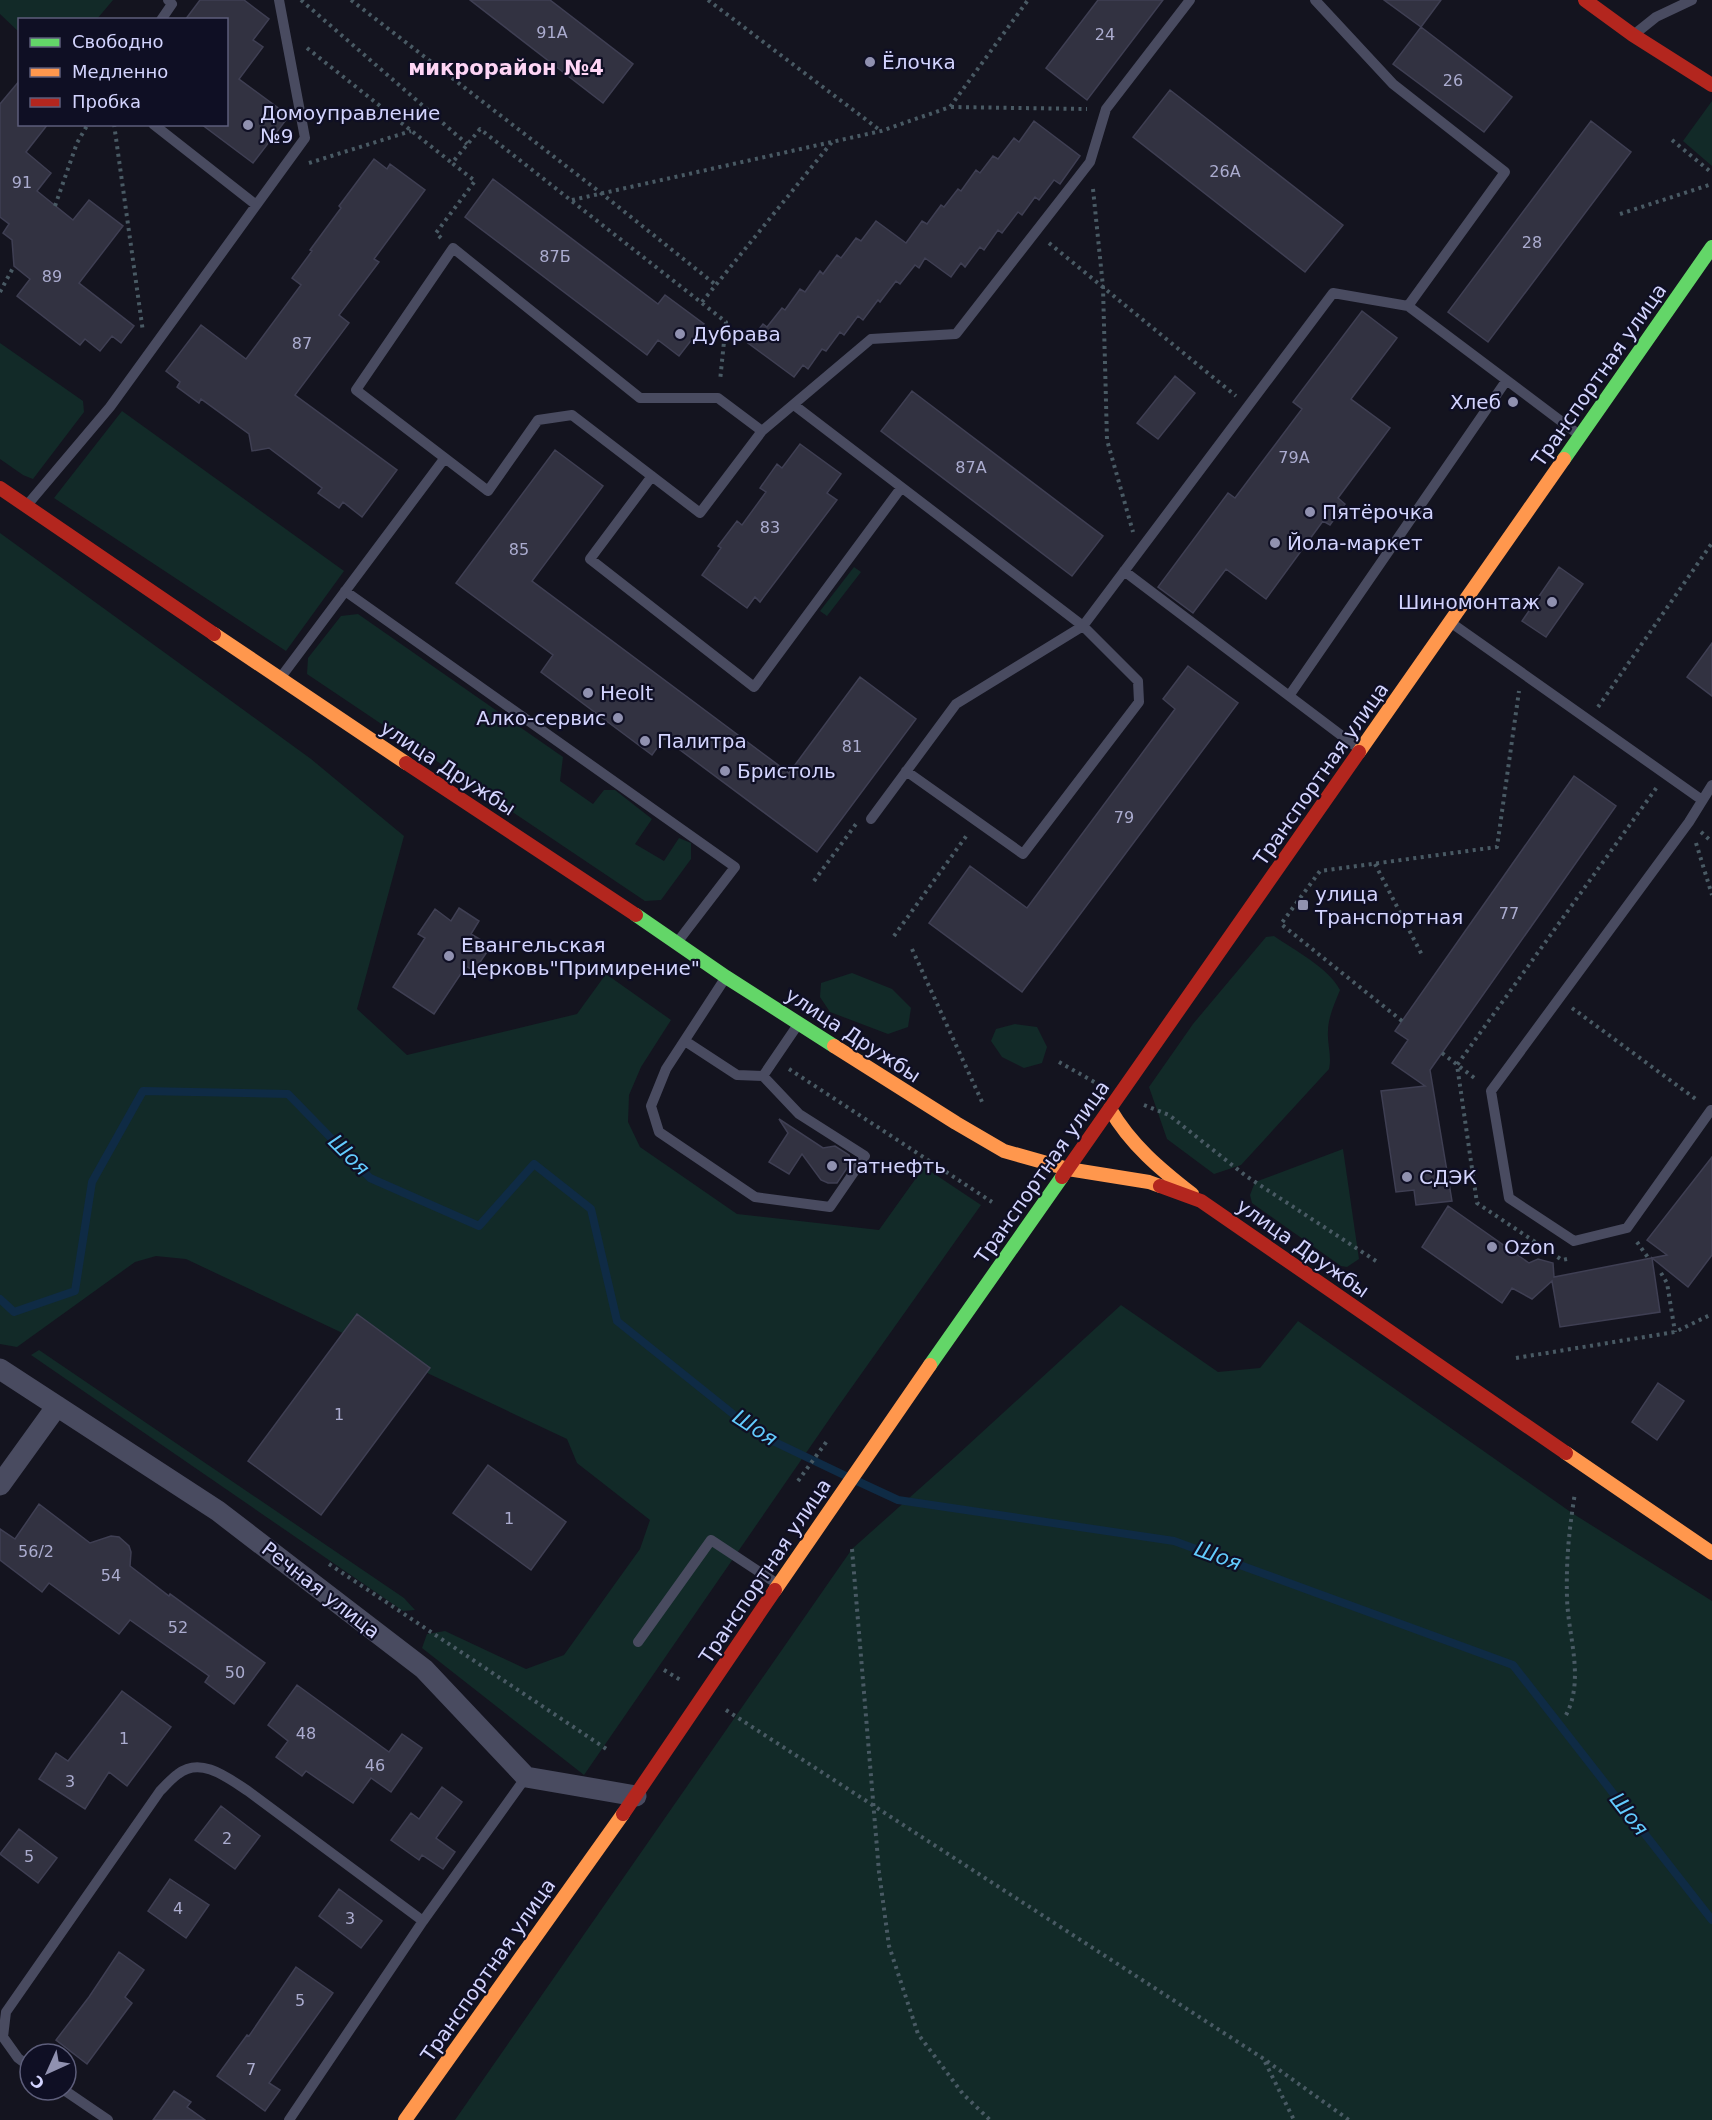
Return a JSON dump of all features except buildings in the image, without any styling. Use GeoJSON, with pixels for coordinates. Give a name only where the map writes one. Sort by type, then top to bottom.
{"type":"FeatureCollection","features":[{"type":"Feature","properties":{"kind":"main road"},"geometry":{"type":"LineString","coordinates":[[1585,0],[1633,35],[1712,85]]}},
{"type":"Feature","properties":{"kind":"main road","name":"Транспортная улица"},"geometry":{"type":"LineString","coordinates":[[405,2120],[636,1796],[865,1457],[1712,247]]}},
{"type":"Feature","properties":{"kind":"main road","name":"улица Дружбы"},"geometry":{"type":"LineString","coordinates":[[0,488],[279,679],[726,977],[956,1124],[1004,1151],[1068,1170],[1149,1182],[1201,1201],[1712,1553]]}},
{"type":"Feature","properties":{"kind":"main road"},"geometry":{"type":"LineString","coordinates":[[1110,1109],[1119,1127],[1143,1155],[1201,1201]]}},
{"type":"Feature","properties":{"kind":"street","name":"Речная улица"},"geometry":{"type":"LineString","coordinates":[[0,1369],[218,1511],[424,1669],[526,1777]]}},
{"type":"Feature","properties":{"kind":"street"},"geometry":{"type":"LineString","coordinates":[[0,1485],[57,1406]]}},
{"type":"Feature","properties":{"kind":"street"},"geometry":{"type":"LineString","coordinates":[[526,1777],[636,1796]]}},
{"type":"Feature","properties":{"kind":"lane"},"geometry":{"type":"LineString","coordinates":[[162,18],[172,4],[168,0]]}},
{"type":"Feature","properties":{"kind":"lane"},"geometry":{"type":"LineString","coordinates":[[26,506],[110,406],[305,138],[279,0]]}},
{"type":"Feature","properties":{"kind":"lane"},"geometry":{"type":"LineString","coordinates":[[762,431],[718,398],[640,399],[453,248],[356,390],[488,491],[538,420],[572,415],[700,513],[762,431],[872,339],[956,334],[1090,162],[1106,109],[1190,0]]}},
{"type":"Feature","properties":{"kind":"lane"},"geometry":{"type":"LineString","coordinates":[[1315,0],[1393,84],[1504,172],[1408,306]]}},
{"type":"Feature","properties":{"kind":"lane"},"geometry":{"type":"LineString","coordinates":[[1633,35],[1656,17],[1692,0]]}},
{"type":"Feature","properties":{"kind":"lane"},"geometry":{"type":"LineString","coordinates":[[156,126],[255,204]]}},
{"type":"Feature","properties":{"kind":"lane"},"geometry":{"type":"LineString","coordinates":[[871,819],[956,704],[1083,626],[1333,293],[1408,306],[1580,436]]}},
{"type":"Feature","properties":{"kind":"lane"},"geometry":{"type":"LineString","coordinates":[[1289,696],[1506,381]]}},
{"type":"Feature","properties":{"kind":"lane"},"geometry":{"type":"LineString","coordinates":[[794,405],[1083,626],[1138,681],[1139,702],[1023,854],[906,771]]}},
{"type":"Feature","properties":{"kind":"lane"},"geometry":{"type":"LineString","coordinates":[[279,679],[444,459]]}},
{"type":"Feature","properties":{"kind":"lane"},"geometry":{"type":"LineString","coordinates":[[652,476],[590,559],[754,687],[901,488]]}},
{"type":"Feature","properties":{"kind":"lane"},"geometry":{"type":"LineString","coordinates":[[1124,571],[1361,750]]}},
{"type":"Feature","properties":{"kind":"lane"},"geometry":{"type":"LineString","coordinates":[[345,591],[735,867],[676,942]]}},
{"type":"Feature","properties":{"kind":"lane"},"geometry":{"type":"LineString","coordinates":[[1450,622],[1702,800]]}},
{"type":"Feature","properties":{"kind":"lane"},"geometry":{"type":"LineString","coordinates":[[1710,1110],[1627,1228],[1574,1240],[1509,1198],[1491,1091],[1689,822],[1712,785]]}},
{"type":"Feature","properties":{"kind":"lane"},"geometry":{"type":"LineString","coordinates":[[685,1041],[737,1075],[763,1076],[800,1114],[865,1156],[830,1207],[754,1197],[659,1132],[651,1106],[666,1069],[726,977]]}},
{"type":"Feature","properties":{"kind":"lane"},"geometry":{"type":"LineString","coordinates":[[763,1076],[799,1024]]}},
{"type":"Feature","properties":{"kind":"lane"},"geometry":{"type":"LineString","coordinates":[[638,1642],[711,1540],[779,1585]]}},
{"type":"Feature","properties":{"kind":"lane"},"geometry":{"type":"LineString","coordinates":[[18,2058],[3,2037],[6,2012],[160,1791],[180,1772],[201,1766],[219,1773],[423,1921]]}},
{"type":"Feature","properties":{"kind":"lane"},"geometry":{"type":"LineString","coordinates":[[289,2120],[423,1921],[526,1777]]}},
{"type":"Feature","properties":{"kind":"lane"},"geometry":{"type":"LineString","coordinates":[[78,2100],[108,2120]]}},
{"type":"Feature","properties":{"kind":"path"},"geometry":{"type":"LineString","coordinates":[[301,0],[467,144]]}},
{"type":"Feature","properties":{"kind":"path"},"geometry":{"type":"LineString","coordinates":[[351,0],[602,193],[716,285]]}},
{"type":"Feature","properties":{"kind":"path"},"geometry":{"type":"LineString","coordinates":[[708,0],[881,131]]}},
{"type":"Feature","properties":{"kind":"path"},"geometry":{"type":"LineString","coordinates":[[950,107],[1028,0]]}},
{"type":"Feature","properties":{"kind":"path"},"geometry":{"type":"LineString","coordinates":[[284,30],[475,181],[436,233],[453,248]]}},
{"type":"Feature","properties":{"kind":"path"},"geometry":{"type":"LineString","coordinates":[[571,200],[881,131],[950,107],[1106,109]]}},
{"type":"Feature","properties":{"kind":"path"},"geometry":{"type":"LineString","coordinates":[[55,206],[77,143],[87,126]]}},
{"type":"Feature","properties":{"kind":"path"},"geometry":{"type":"LineString","coordinates":[[114,126],[146,357]]}},
{"type":"Feature","properties":{"kind":"path"},"geometry":{"type":"LineString","coordinates":[[452,163],[480,129],[726,322],[718,398]]}},
{"type":"Feature","properties":{"kind":"path"},"geometry":{"type":"LineString","coordinates":[[279,172],[412,130]]}},
{"type":"Feature","properties":{"kind":"path"},"geometry":{"type":"LineString","coordinates":[[1672,140],[1712,173]]}},
{"type":"Feature","properties":{"kind":"path"},"geometry":{"type":"LineString","coordinates":[[702,302],[833,142]]}},
{"type":"Feature","properties":{"kind":"path"},"geometry":{"type":"LineString","coordinates":[[1090,162],[1102,287],[1107,440],[1139,551]]}},
{"type":"Feature","properties":{"kind":"path"},"geometry":{"type":"LineString","coordinates":[[1620,214],[1712,184]]}},
{"type":"Feature","properties":{"kind":"path"},"geometry":{"type":"LineString","coordinates":[[1036,232],[1248,406]]}},
{"type":"Feature","properties":{"kind":"path"},"geometry":{"type":"LineString","coordinates":[[0,292],[14,266]]}},
{"type":"Feature","properties":{"kind":"path"},"geometry":{"type":"LineString","coordinates":[[1588,720],[1712,543]]}},
{"type":"Feature","properties":{"kind":"path"},"geometry":{"type":"LineString","coordinates":[[1402,1021],[1281,924],[1320,871],[1497,848],[1521,672]]}},
{"type":"Feature","properties":{"kind":"path"},"geometry":{"type":"LineString","coordinates":[[1572,1257],[1562,1260],[1476,1203],[1457,1065],[1666,775]]}},
{"type":"Feature","properties":{"kind":"path"},"geometry":{"type":"LineString","coordinates":[[814,881],[860,818],[871,819]]}},
{"type":"Feature","properties":{"kind":"path"},"geometry":{"type":"LineString","coordinates":[[894,936],[977,822]]}},
{"type":"Feature","properties":{"kind":"path"},"geometry":{"type":"LineString","coordinates":[[1689,822],[1712,895]]}},
{"type":"Feature","properties":{"kind":"path"},"geometry":{"type":"LineString","coordinates":[[1375,864],[1422,955]]}},
{"type":"Feature","properties":{"kind":"path"},"geometry":{"type":"LineString","coordinates":[[912,949],[985,1108]]}},
{"type":"Feature","properties":{"kind":"path"},"geometry":{"type":"LineString","coordinates":[[1559,999],[1710,1110]]}},
{"type":"Feature","properties":{"kind":"path"},"geometry":{"type":"LineString","coordinates":[[1442,1053],[1491,1091]]}},
{"type":"Feature","properties":{"kind":"path"},"geometry":{"type":"LineString","coordinates":[[774,1059],[992,1202]]}},
{"type":"Feature","properties":{"kind":"path"},"geometry":{"type":"LineString","coordinates":[[1059,1062],[1120,1095],[1169,1115],[1246,1176],[1376,1261]]}},
{"type":"Feature","properties":{"kind":"path"},"geometry":{"type":"LineString","coordinates":[[1626,1245],[1637,1242],[1644,1233]]}},
{"type":"Feature","properties":{"kind":"path"},"geometry":{"type":"LineString","coordinates":[[1661,1273],[1667,1283],[1675,1332]]}},
{"type":"Feature","properties":{"kind":"path"},"geometry":{"type":"LineString","coordinates":[[1516,1358],[1675,1332],[1712,1314]]}},
{"type":"Feature","properties":{"kind":"path"},"geometry":{"type":"LineString","coordinates":[[798,1481],[827,1441]]}},
{"type":"Feature","properties":{"kind":"path"},"geometry":{"type":"LineString","coordinates":[[1566,1715],[1573,1702],[1575,1661],[1568,1602],[1567,1552],[1580,1462]]}},
{"type":"Feature","properties":{"kind":"path"},"geometry":{"type":"LineString","coordinates":[[852,1549],[879,1872],[889,1946],[918,2034],[963,2094],[990,2120]]}},
{"type":"Feature","properties":{"kind":"path"},"geometry":{"type":"LineString","coordinates":[[319,1557],[608,1750]]}},
{"type":"Feature","properties":{"kind":"path"},"geometry":{"type":"LineString","coordinates":[[664,1670],[1263,2059],[1349,2120]]}},
{"type":"Feature","properties":{"kind":"path"},"geometry":{"type":"LineString","coordinates":[[1263,2059],[1294,2120]]}},
{"type":"Feature","properties":{"kind":"green space"},"geometry":{"type":"Polygon","coordinates":[[[0,0],[113,0],[98,18],[18,18],[18,31],[0,14],[0,0]]]}},
{"type":"Feature","properties":{"kind":"green space"},"geometry":{"type":"Polygon","coordinates":[[[1712,101],[1712,166],[1683,141],[1712,101]]]}},
{"type":"Feature","properties":{"kind":"green space"},"geometry":{"type":"Polygon","coordinates":[[[0,343],[83,401],[84,412],[33,479],[0,459],[0,343]]]}},
{"type":"Feature","properties":{"kind":"green space"},"geometry":{"type":"Polygon","coordinates":[[[122,411],[344,571],[286,651],[54,498],[122,411]]]}},
{"type":"Feature","properties":{"kind":"green space"},"geometry":{"type":"Polygon","coordinates":[[[0,533],[311,759],[404,836],[357,1009],[407,1055],[577,1014],[606,974],[671,1020],[641,1067],[629,1095],[628,1122],[640,1147],[737,1214],[879,1230],[924,1167],[981,1205],[837,1408],[584,1775],[422,1648],[427,1634],[445,1631],[526,1669],[564,1655],[640,1549],[650,1520],[577,1463],[567,1439],[186,1259],[156,1256],[135,1262],[17,1347],[0,1344],[0,533]]]}},
{"type":"Feature","properties":{"kind":"green space"},"geometry":{"type":"Polygon","coordinates":[[[854,567],[861,572],[827,616],[820,611],[854,567]]]}},
{"type":"Feature","properties":{"kind":"green space"},"geometry":{"type":"Polygon","coordinates":[[[358,614],[563,757],[560,781],[593,804],[604,790],[615,790],[652,819],[635,844],[664,861],[679,838],[691,843],[691,859],[661,900],[645,901],[307,674],[308,658],[341,616],[358,614]]]}},
{"type":"Feature","properties":{"kind":"green space"},"geometry":{"type":"Polygon","coordinates":[[[1274,936],[1320,967],[1340,990],[1328,1026],[1329,1069],[1241,1165],[1214,1174],[1167,1139],[1149,1087],[1193,1024],[1266,937],[1274,936]]]}},
{"type":"Feature","properties":{"kind":"green space"},"geometry":{"type":"Polygon","coordinates":[[[852,973],[892,989],[911,1008],[908,1027],[888,1034],[830,1012],[820,997],[821,983],[852,973]]]}},
{"type":"Feature","properties":{"kind":"green space"},"geometry":{"type":"Polygon","coordinates":[[[1015,1024],[1037,1027],[1047,1047],[1042,1063],[1024,1068],[1002,1057],[991,1041],[996,1029],[1015,1024]]]}},
{"type":"Feature","properties":{"kind":"green space"},"geometry":{"type":"Polygon","coordinates":[[[1343,1149],[1359,1259],[1347,1267],[1341,1266],[1252,1203],[1250,1195],[1255,1182],[1343,1149]]]}},
{"type":"Feature","properties":{"kind":"green space"},"geometry":{"type":"Polygon","coordinates":[[[1121,1305],[1218,1372],[1260,1368],[1298,1321],[1572,1513],[1712,1601],[1712,2120],[455,2120],[852,1549],[1121,1305]]]}},
{"type":"Feature","properties":{"kind":"green space"},"geometry":{"type":"Polygon","coordinates":[[[39,1350],[404,1598],[415,1610],[403,1611],[31,1355],[39,1350]]]}},
{"type":"Feature","properties":{"kind":"waterway","name":"Шоя"},"geometry":{"type":"LineString","coordinates":[[0,1299],[14,1312],[75,1291],[92,1182],[143,1091],[288,1094],[370,1178],[479,1226],[534,1164],[591,1209],[617,1321],[758,1434],[846,1476]]}},
{"type":"Feature","properties":{"kind":"waterway","name":"Шоя"},"geometry":{"type":"LineString","coordinates":[[857,1481],[898,1500],[1174,1541],[1513,1665],[1712,1920]]}},
{"type":"Feature","properties":{"kind":"traffic: fast"},"geometry":{"type":"LineString","coordinates":[[1564,459],[1712,247]]}},
{"type":"Feature","properties":{"kind":"traffic: fast"},"geometry":{"type":"LineString","coordinates":[[636,915],[726,977],[834,1046]]}},
{"type":"Feature","properties":{"kind":"traffic: fast"},"geometry":{"type":"LineString","coordinates":[[930,1365],[1062,1177]]}},
{"type":"Feature","properties":{"kind":"traffic: slow"},"geometry":{"type":"LineString","coordinates":[[1359,752],[1564,459]]}},
{"type":"Feature","properties":{"kind":"traffic: slow"},"geometry":{"type":"LineString","coordinates":[[214,634],[406,763]]}},
{"type":"Feature","properties":{"kind":"traffic: slow"},"geometry":{"type":"LineString","coordinates":[[834,1046],[1004,1151],[1068,1169],[1149,1182],[1160,1186]]}},
{"type":"Feature","properties":{"kind":"traffic: slow"},"geometry":{"type":"LineString","coordinates":[[1110,1109],[1137,1145],[1192,1194]]}},
{"type":"Feature","properties":{"kind":"traffic: slow"},"geometry":{"type":"LineString","coordinates":[[775,1590],[930,1365]]}},
{"type":"Feature","properties":{"kind":"traffic: slow"},"geometry":{"type":"LineString","coordinates":[[1566,1453],[1712,1553]]}},
{"type":"Feature","properties":{"kind":"traffic: slow"},"geometry":{"type":"LineString","coordinates":[[405,2120],[623,1814]]}},
{"type":"Feature","properties":{"kind":"traffic: jam"},"geometry":{"type":"LineString","coordinates":[[1585,0],[1633,35],[1712,85]]}},
{"type":"Feature","properties":{"kind":"traffic: jam"},"geometry":{"type":"LineString","coordinates":[[0,488],[214,634]]}},
{"type":"Feature","properties":{"kind":"traffic: jam"},"geometry":{"type":"LineString","coordinates":[[1062,1177],[1359,752]]}},
{"type":"Feature","properties":{"kind":"traffic: jam"},"geometry":{"type":"LineString","coordinates":[[406,763],[636,915]]}},
{"type":"Feature","properties":{"kind":"traffic: jam"},"geometry":{"type":"LineString","coordinates":[[1160,1186],[1201,1201],[1566,1453]]}},
{"type":"Feature","properties":{"kind":"traffic: jam"},"geometry":{"type":"LineString","coordinates":[[623,1814],[775,1590]]}},
{"type":"Feature","properties":{"kind":"place","name":"Ёлочка"},"geometry":{"type":"Point","coordinates":[870,62]}},
{"type":"Feature","properties":{"kind":"place","name":"Домоуправление №9"},"geometry":{"type":"Point","coordinates":[248,125]}},
{"type":"Feature","properties":{"kind":"place","name":"Дубрава"},"geometry":{"type":"Point","coordinates":[680,334]}},
{"type":"Feature","properties":{"kind":"place","name":"Хлеб"},"geometry":{"type":"Point","coordinates":[1513,402]}},
{"type":"Feature","properties":{"kind":"place","name":"Пятёрочка"},"geometry":{"type":"Point","coordinates":[1310,512]}},
{"type":"Feature","properties":{"kind":"place","name":"Йола-маркет"},"geometry":{"type":"Point","coordinates":[1275,543]}},
{"type":"Feature","properties":{"kind":"place","name":"Шиномонтаж"},"geometry":{"type":"Point","coordinates":[1552,602]}},
{"type":"Feature","properties":{"kind":"place","name":"Heolt"},"geometry":{"type":"Point","coordinates":[588,693]}},
{"type":"Feature","properties":{"kind":"place","name":"Алко-сервис"},"geometry":{"type":"Point","coordinates":[618,718]}},
{"type":"Feature","properties":{"kind":"place","name":"Палитра"},"geometry":{"type":"Point","coordinates":[645,741]}},
{"type":"Feature","properties":{"kind":"place","name":"Бристоль"},"geometry":{"type":"Point","coordinates":[725,771]}},
{"type":"Feature","properties":{"kind":"place","name":"улица Транспортная"},"geometry":{"type":"Point","coordinates":[1303,905]}},
{"type":"Feature","properties":{"kind":"place","name":"Евангельская Церковь\"Примирение\""},"geometry":{"type":"Point","coordinates":[449,956]}},
{"type":"Feature","properties":{"kind":"place","name":"Татнефть"},"geometry":{"type":"Point","coordinates":[832,1166]}},
{"type":"Feature","properties":{"kind":"place","name":"СДЭК"},"geometry":{"type":"Point","coordinates":[1407,1177]}},
{"type":"Feature","properties":{"kind":"place","name":"Ozon"},"geometry":{"type":"Point","coordinates":[1492,1247]}},
{"type":"Feature","properties":{"kind":"district","name":"микрорайон №4"},"geometry":{"type":"Point","coordinates":[506,68]}}]}
